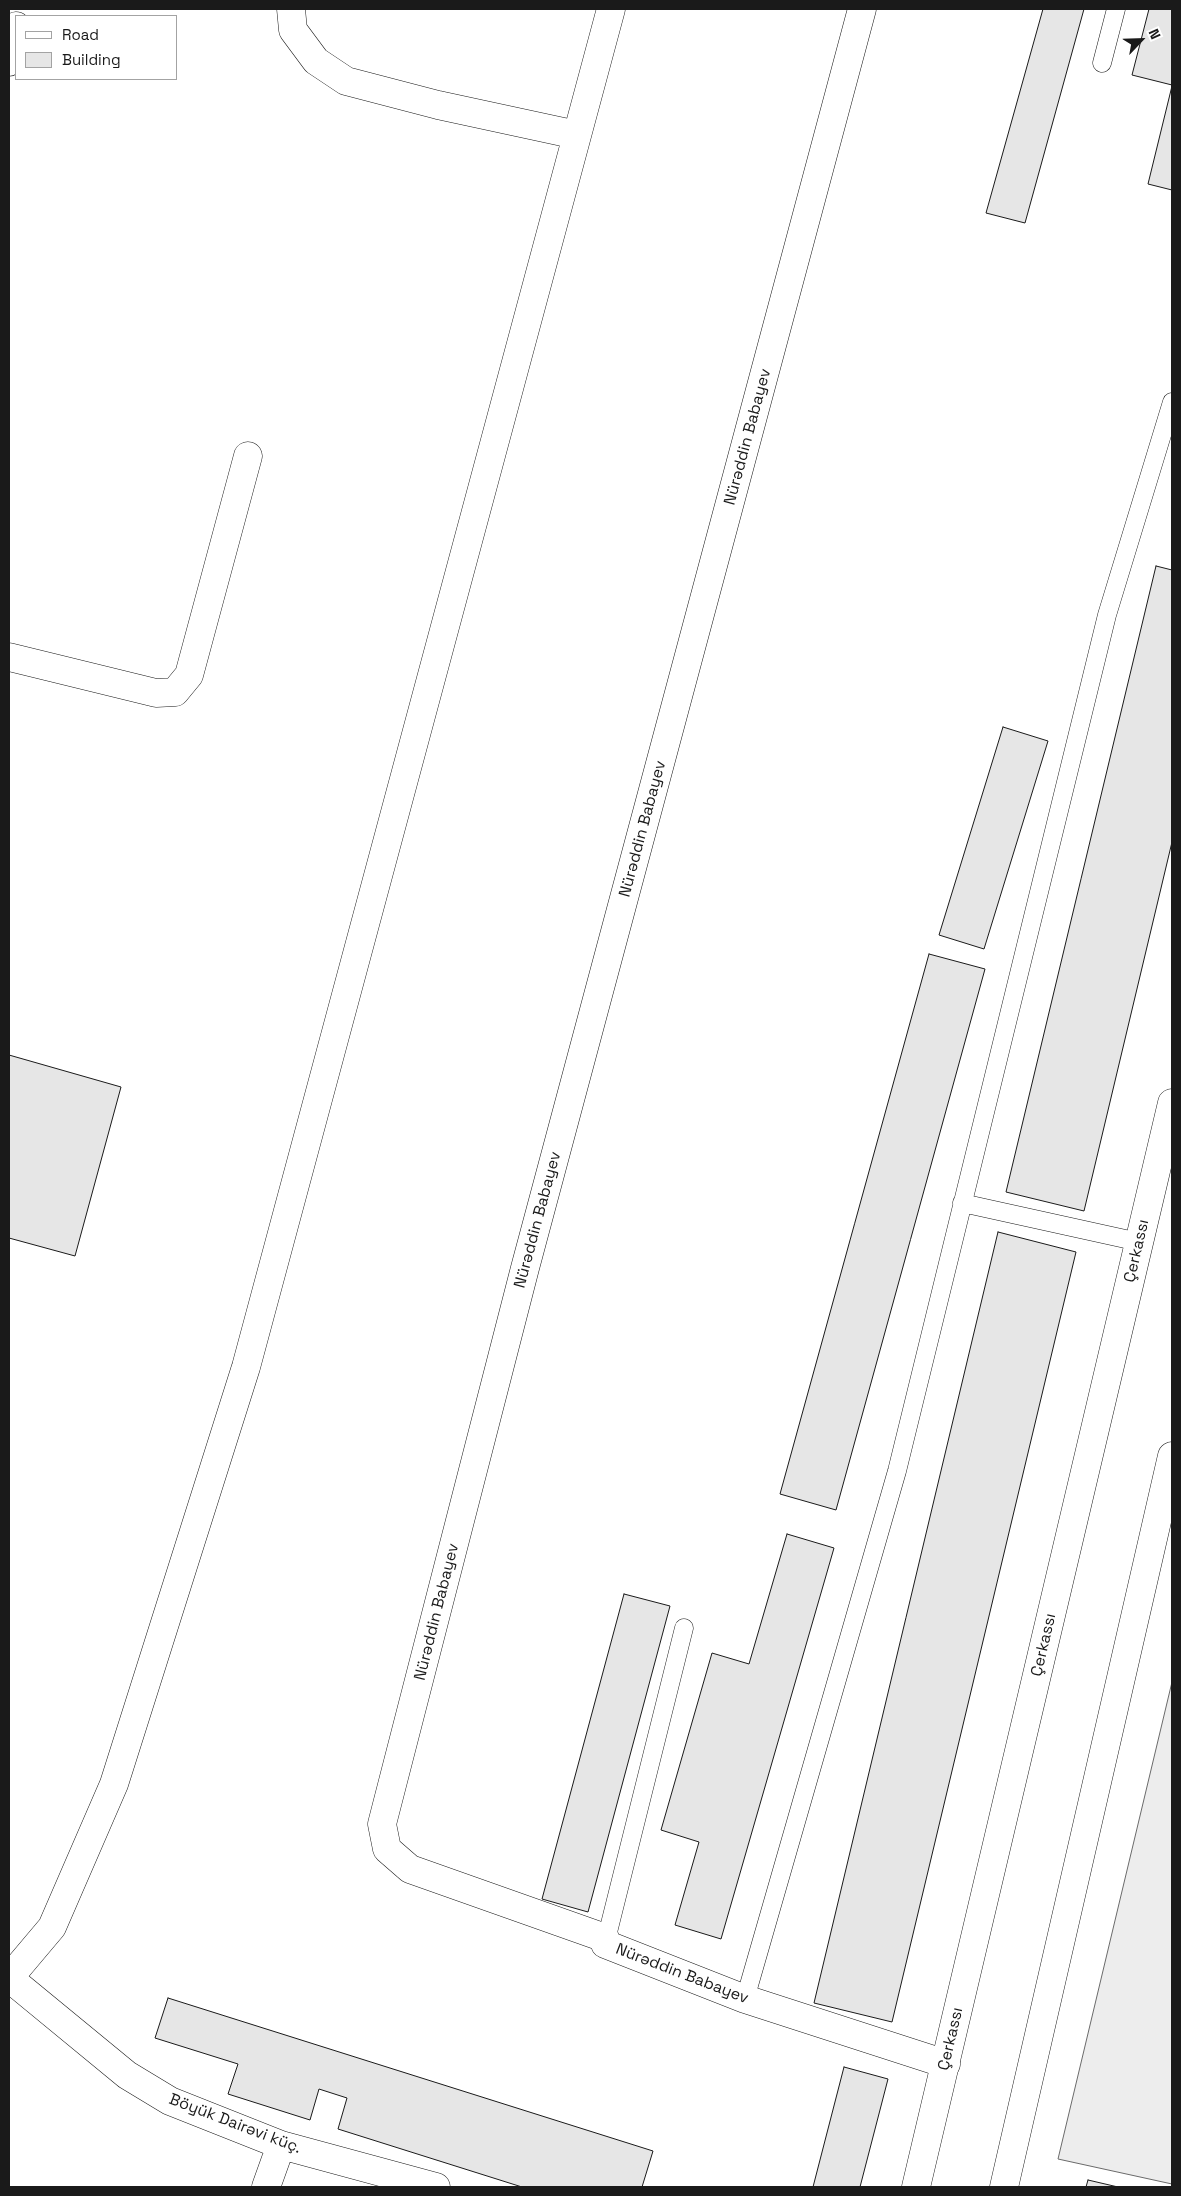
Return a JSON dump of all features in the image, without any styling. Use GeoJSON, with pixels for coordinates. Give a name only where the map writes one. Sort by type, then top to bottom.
{"type":"FeatureCollection","features":[{"type":"Feature","properties":{"kind":"street"},"geometry":{"type":"LineString","coordinates":[[291,9],[293,30],[316,61],[346,81],[438,105],[577,135]]}},
{"type":"Feature","properties":{"kind":"street"},"geometry":{"type":"LineString","coordinates":[[9,1978],[52,1927],[114,1784],[246,1367],[611,9]]}},
{"type":"Feature","properties":{"kind":"street","name":"Nürəddin Babayev"},"geometry":{"type":"LineString","coordinates":[[862,9],[527,1258],[382,1824],[388,1849],[410,1868],[605,1938],[605,1944],[745,1999],[946,2064]]}},
{"type":"Feature","properties":{"kind":"street"},"geometry":{"type":"LineString","coordinates":[[9,62],[15,31]]}},
{"type":"Feature","properties":{"kind":"street"},"geometry":{"type":"LineString","coordinates":[[9,657],[156,693],[175,692],[189,675],[248,456]]}},
{"type":"Feature","properties":{"kind":"street","name":"Çerkassı"},"geometry":{"type":"LineString","coordinates":[[916,2187],[1172,1103]]}},
{"type":"Feature","properties":{"kind":"street"},"geometry":{"type":"LineString","coordinates":[[1004,2187],[1172,1456]]}},
{"type":"Feature","properties":{"kind":"street","name":"Böyük Dairəvi küç."},"geometry":{"type":"LineString","coordinates":[[9,1978],[127,2075],[170,2101],[282,2145],[436,2187]]}},
{"type":"Feature","properties":{"kind":"street"},"geometry":{"type":"LineString","coordinates":[[266,2187],[282,2145]]}},
{"type":"Feature","properties":{"kind":"lane"},"geometry":{"type":"LineString","coordinates":[[1102,63],[1116,9]]}},
{"type":"Feature","properties":{"kind":"lane"},"geometry":{"type":"LineString","coordinates":[[745,1999],[897,1471],[1107,615],[1172,402]]}},
{"type":"Feature","properties":{"kind":"lane"},"geometry":{"type":"LineString","coordinates":[[962,1203],[1139,1242]]}},
{"type":"Feature","properties":{"kind":"lane"},"geometry":{"type":"LineString","coordinates":[[605,1944],[684,1628]]}},
{"type":"Feature","properties":{"kind":"shaded area"},"geometry":{"type":"Polygon","coordinates":[[[1172,1682],[1172,2184],[1058,2159],[1172,1682]]]}},
{"type":"Feature","properties":{"kind":"building"},"geometry":{"type":"Polygon","coordinates":[[[1043,9],[1084,9],[1025,223],[986,213],[1043,9]]]}},
{"type":"Feature","properties":{"kind":"building"},"geometry":{"type":"Polygon","coordinates":[[[1149,9],[1172,9],[1172,85],[1132,75],[1149,9]]]}},
{"type":"Feature","properties":{"kind":"building"},"geometry":{"type":"Polygon","coordinates":[[[1172,86],[1172,190],[1148,184],[1172,86]]]}},
{"type":"Feature","properties":{"kind":"building"},"geometry":{"type":"Polygon","coordinates":[[[1156,566],[1172,570],[1172,842],[1084,1211],[1006,1192],[1156,566]]]}},
{"type":"Feature","properties":{"kind":"building"},"geometry":{"type":"Polygon","coordinates":[[[1003,727],[1048,741],[984,949],[939,935],[1003,727]]]}},
{"type":"Feature","properties":{"kind":"building"},"geometry":{"type":"Polygon","coordinates":[[[929,954],[985,969],[836,1510],[780,1494],[929,954]]]}},
{"type":"Feature","properties":{"kind":"building"},"geometry":{"type":"Polygon","coordinates":[[[9,1055],[121,1087],[75,1256],[9,1238],[9,1055]]]}},
{"type":"Feature","properties":{"kind":"building"},"geometry":{"type":"Polygon","coordinates":[[[998,1232],[1076,1252],[892,2022],[814,2003],[998,1232]]]}},
{"type":"Feature","properties":{"kind":"building"},"geometry":{"type":"Polygon","coordinates":[[[787,1534],[834,1548],[721,1939],[675,1925],[699,1842],[661,1830],[712,1653],[749,1664],[787,1534]]]}},
{"type":"Feature","properties":{"kind":"building"},"geometry":{"type":"Polygon","coordinates":[[[624,1594],[670,1606],[588,1912],[542,1899],[624,1594]]]}},
{"type":"Feature","properties":{"kind":"building"},"geometry":{"type":"Polygon","coordinates":[[[168,1998],[653,2151],[642,2187],[522,2187],[338,2129],[347,2098],[319,2089],[310,2120],[228,2094],[238,2064],[155,2038],[168,1998]]]}},
{"type":"Feature","properties":{"kind":"building"},"geometry":{"type":"Polygon","coordinates":[[[844,2067],[888,2079],[860,2187],[813,2187],[844,2067]]]}},
{"type":"Feature","properties":{"kind":"building"},"geometry":{"type":"Polygon","coordinates":[[[1088,2180],[1118,2187],[1086,2187],[1088,2180]]]}}]}
